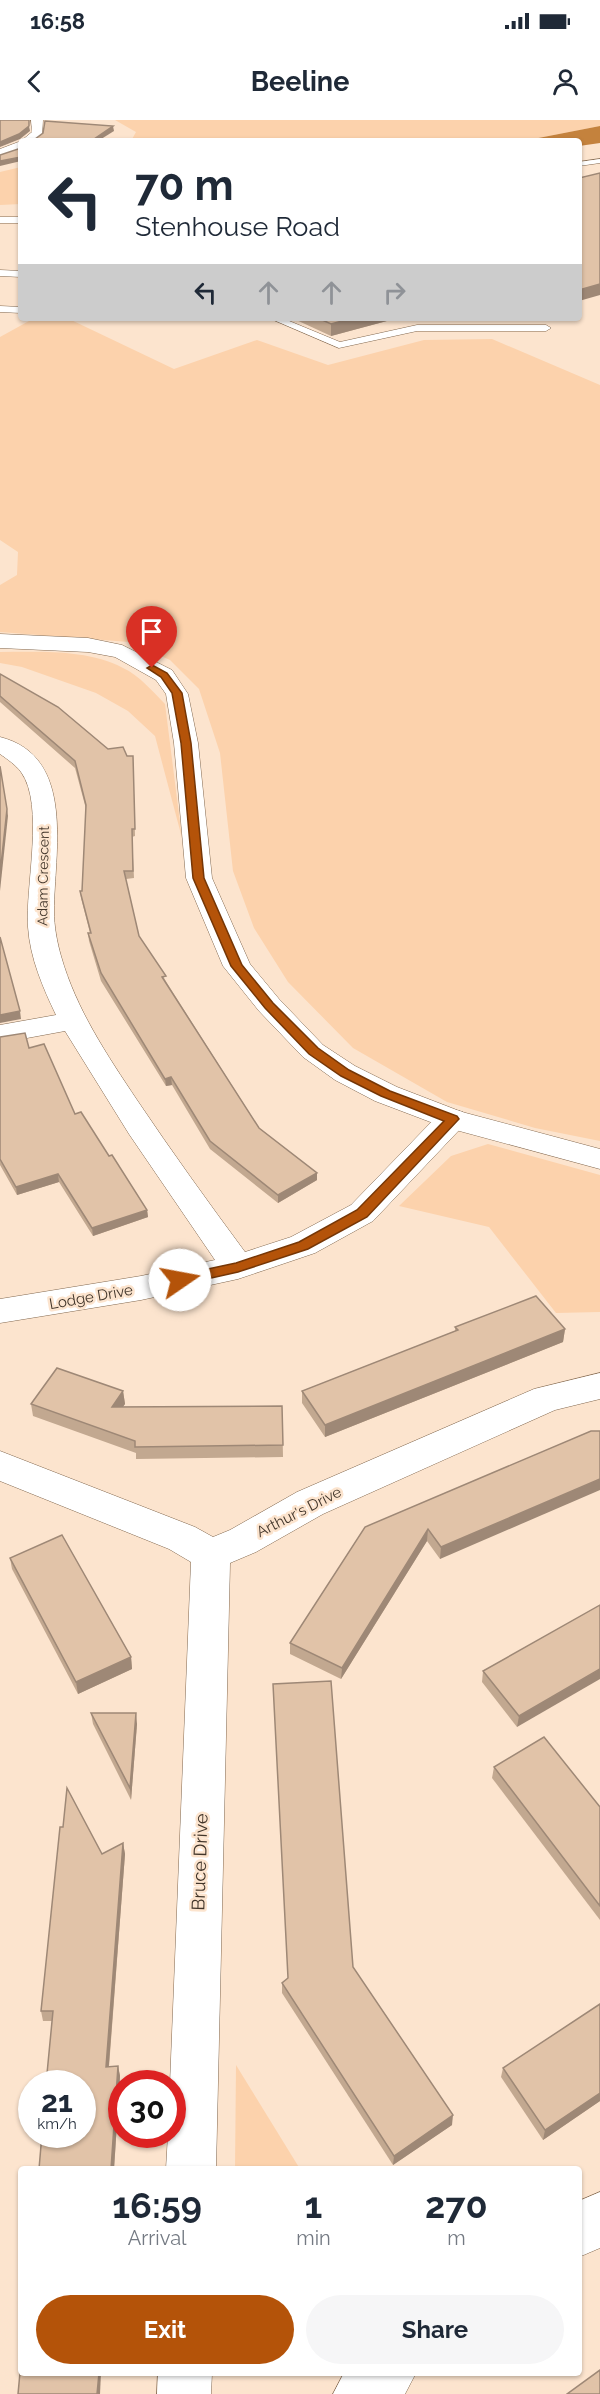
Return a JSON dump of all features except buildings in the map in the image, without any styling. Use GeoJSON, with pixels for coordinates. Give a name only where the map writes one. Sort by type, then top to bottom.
{"type":"FeatureCollection","features":[{"type":"Feature","properties":{"kind":"street"},"geometry":{"type":"LineString","coordinates":[[31,138],[38,133],[37,120]]}},
{"type":"Feature","properties":{"kind":"street"},"geometry":{"type":"LineString","coordinates":[[0,154],[18,147]]}},
{"type":"Feature","properties":{"kind":"street"},"geometry":{"type":"LineString","coordinates":[[0,641],[88,645],[122,652],[164,675],[177,693],[184,733],[199,878],[237,966],[269,1005],[314,1051],[345,1073],[386,1094],[452,1119],[600,1159]]}},
{"type":"Feature","properties":{"kind":"street","name":"Adam Crescent"},"geometry":{"type":"LineString","coordinates":[[0,744],[19,755],[33,772],[41,787],[44,809],[42,930],[52,974],[73,1021],[148,1138],[238,1267]]}},
{"type":"Feature","properties":{"kind":"street"},"geometry":{"type":"LineString","coordinates":[[0,1034],[73,1021]]}},
{"type":"Feature","properties":{"kind":"street","name":"Lodge Drive"},"geometry":{"type":"LineString","coordinates":[[0,1311],[141,1288],[238,1267],[303,1245],[362,1213],[452,1119]]}},
{"type":"Feature","properties":{"kind":"street","name":"Arthur's Drive"},"geometry":{"type":"LineString","coordinates":[[211,1554],[243,1541],[310,1503],[547,1399],[600,1386]]}},
{"type":"Feature","properties":{"kind":"street"},"geometry":{"type":"LineString","coordinates":[[0,1465],[182,1538],[211,1554]]}},
{"type":"Feature","properties":{"kind":"street","name":"Bruce Drive"},"geometry":{"type":"LineString","coordinates":[[191,2166],[211,1554]]}},
{"type":"Feature","properties":{"kind":"street"},"geometry":{"type":"LineString","coordinates":[[582,2230],[600,2217]]}},
{"type":"Feature","properties":{"kind":"street"},"geometry":{"type":"LineString","coordinates":[[184,2394],[185,2376]]}},
{"type":"Feature","properties":{"kind":"street"},"geometry":{"type":"LineString","coordinates":[[360,2394],[385,2376]]}},
{"type":"Feature","properties":{"kind":"lane"},"geometry":{"type":"LineString","coordinates":[[582,164],[600,161]]}},
{"type":"Feature","properties":{"kind":"lane"},"geometry":{"type":"LineString","coordinates":[[0,220],[18,220]]}},
{"type":"Feature","properties":{"kind":"lane"},"geometry":{"type":"LineString","coordinates":[[0,273],[18,274]]}},
{"type":"Feature","properties":{"kind":"lane"},"geometry":{"type":"LineString","coordinates":[[0,309],[18,310]]}},
{"type":"Feature","properties":{"kind":"lane"},"geometry":{"type":"LineString","coordinates":[[281,321],[339,345],[417,328],[546,328]]}},
{"type":"Feature","properties":{"kind":"shaded area"},"geometry":{"type":"Polygon","coordinates":[[[115,120],[600,120],[600,126],[538,138],[133,138],[136,132],[115,120]]]}},
{"type":"Feature","properties":{"kind":"shaded area"},"geometry":{"type":"Polygon","coordinates":[[[600,126],[600,143],[582,146],[582,138],[538,138],[600,126]]]}},
{"type":"Feature","properties":{"kind":"shaded area"},"geometry":{"type":"Polygon","coordinates":[[[18,168],[18,204],[0,205],[0,172],[18,168]]]}},
{"type":"Feature","properties":{"kind":"shaded area"},"geometry":{"type":"Polygon","coordinates":[[[29,321],[73,321],[174,369],[257,340],[328,365],[424,340],[492,339],[600,385],[600,1141],[535,1128],[447,1102],[353,1048],[288,982],[254,928],[233,871],[220,753],[199,689],[170,660],[129,642],[0,632],[0,585],[17,575],[18,552],[0,540],[0,337],[29,321]]]}},
{"type":"Feature","properties":{"kind":"shaded area"},"geometry":{"type":"Polygon","coordinates":[[[0,652],[63,653],[94,657],[129,671],[151,689],[165,704],[182,838],[155,736],[128,711],[96,693],[22,667],[0,663],[0,652]]]}},
{"type":"Feature","properties":{"kind":"shaded area"},"geometry":{"type":"Polygon","coordinates":[[[488,1144],[600,1175],[600,1312],[556,1313],[489,1227],[399,1206],[451,1156],[488,1144]]]}},
{"type":"Feature","properties":{"kind":"shaded area"},"geometry":{"type":"Polygon","coordinates":[[[236,2065],[298,2166],[235,2166],[236,2065]]]}},
{"type":"Feature","properties":{"kind":"route"},"geometry":{"type":"LineString","coordinates":[[152,668],[164,675],[177,693],[186,743],[199,878],[237,966],[269,1005],[314,1051],[345,1073],[386,1094],[452,1119],[362,1213],[303,1245],[238,1267],[180,1280]]}}]}
